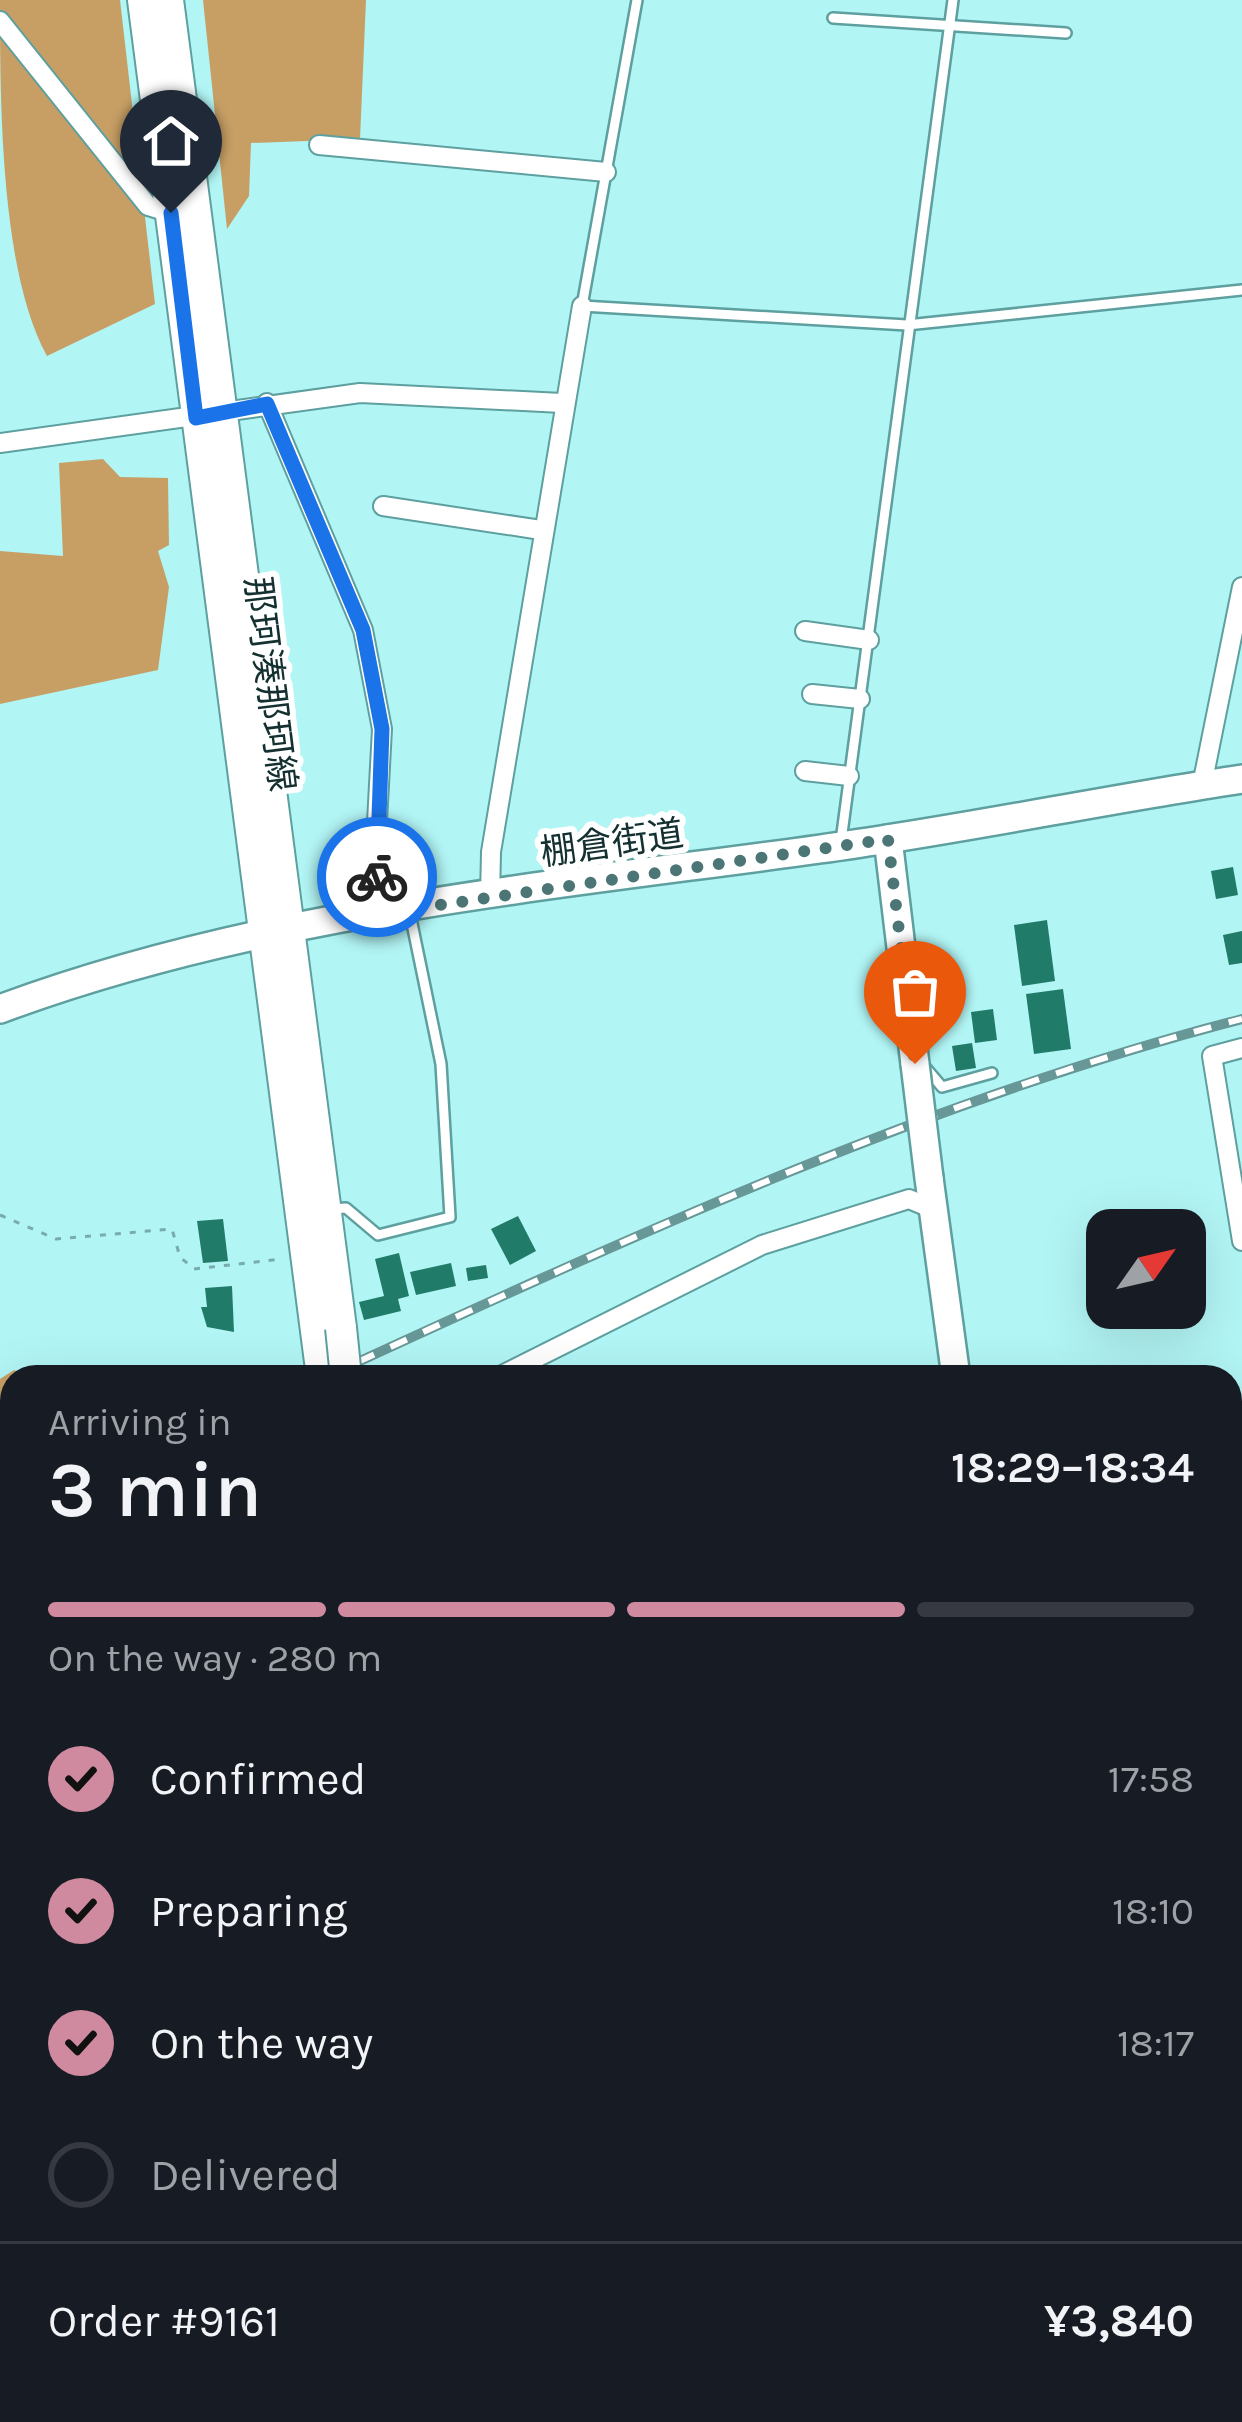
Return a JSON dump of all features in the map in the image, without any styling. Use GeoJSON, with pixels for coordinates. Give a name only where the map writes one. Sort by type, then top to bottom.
{"type":"FeatureCollection","features":[{"type":"Feature","properties":{"kind":"main road","name":"那珂湊那珂線"},"geometry":{"type":"LineString","coordinates":[[143,0],[171,213],[208,414]]}},
{"type":"Feature","properties":{"kind":"main road","name":"那珂湊那珂線"},"geometry":{"type":"LineString","coordinates":[[168,0],[208,414],[328,1329],[342,1365]]}},
{"type":"Feature","properties":{"kind":"main road","name":"那珂湊那珂線"},"geometry":{"type":"LineString","coordinates":[[275,930],[325,1209],[328,1329],[324,1365]]}},
{"type":"Feature","properties":{"kind":"street"},"geometry":{"type":"LineString","coordinates":[[0,21],[148,206],[171,213]]}},
{"type":"Feature","properties":{"kind":"street"},"geometry":{"type":"LineString","coordinates":[[320,145],[606,172]]}},
{"type":"Feature","properties":{"kind":"street"},"geometry":{"type":"LineString","coordinates":[[490,897],[491,852],[541,530],[582,306]]}},
{"type":"Feature","properties":{"kind":"street"},"geometry":{"type":"LineString","coordinates":[[0,443],[360,393],[562,403]]}},
{"type":"Feature","properties":{"kind":"street"},"geometry":{"type":"LineString","coordinates":[[267,404],[363,630],[382,729],[372,915]]}},
{"type":"Feature","properties":{"kind":"street"},"geometry":{"type":"LineString","coordinates":[[382,506],[541,530]]}},
{"type":"Feature","properties":{"kind":"street"},"geometry":{"type":"LineString","coordinates":[[1202,785],[1242,587]]}},
{"type":"Feature","properties":{"kind":"street"},"geometry":{"type":"LineString","coordinates":[[805,631],[869,640]]}},
{"type":"Feature","properties":{"kind":"street"},"geometry":{"type":"LineString","coordinates":[[812,694],[860,699]]}},
{"type":"Feature","properties":{"kind":"street"},"geometry":{"type":"LineString","coordinates":[[805,772],[849,776]]}},
{"type":"Feature","properties":{"kind":"street","name":"棚倉街道"},"geometry":{"type":"LineString","coordinates":[[0,1010],[81,979],[275,930],[841,847],[1242,779]]}},
{"type":"Feature","properties":{"kind":"street"},"geometry":{"type":"LineString","coordinates":[[888,839],[954,1365]]}},
{"type":"Feature","properties":{"kind":"street"},"geometry":{"type":"LineString","coordinates":[[1242,1048],[1212,1056],[1242,1240]]}},
{"type":"Feature","properties":{"kind":"street"},"geometry":{"type":"LineString","coordinates":[[522,1365],[762,1245],[909,1199],[933,1209]]}},
{"type":"Feature","properties":{"kind":"lane"},"geometry":{"type":"LineString","coordinates":[[638,0],[582,306],[907,325],[1242,290]]}},
{"type":"Feature","properties":{"kind":"lane"},"geometry":{"type":"LineString","coordinates":[[841,847],[952,0]]}},
{"type":"Feature","properties":{"kind":"lane"},"geometry":{"type":"LineString","coordinates":[[832,18],[1066,33]]}},
{"type":"Feature","properties":{"kind":"lane"},"geometry":{"type":"LineString","coordinates":[[325,1209],[346,1208],[378,1235],[450,1217],[441,1064],[409,909]]}},
{"type":"Feature","properties":{"kind":"lane"},"geometry":{"type":"LineString","coordinates":[[914,1055],[942,1087],[992,1072]]}},
{"type":"Feature","properties":{"kind":"path"},"geometry":{"type":"LineString","coordinates":[[0,1215],[56,1239],[172,1229],[186,1268],[282,1259]]}},
{"type":"Feature","properties":{"kind":"shaded area"},"geometry":{"type":"Polygon","coordinates":[[[0,0],[120,0],[155,304],[47,356],[31,320],[11,233],[2,135],[0,0]]]}},
{"type":"Feature","properties":{"kind":"shaded area"},"geometry":{"type":"Polygon","coordinates":[[[203,0],[366,0],[360,139],[251,143],[249,196],[227,229],[203,0]]]}},
{"type":"Feature","properties":{"kind":"shaded area"},"geometry":{"type":"Polygon","coordinates":[[[103,459],[120,477],[168,478],[169,545],[158,551],[169,587],[158,670],[0,704],[0,551],[63,556],[59,463],[103,459]]]}},
{"type":"Feature","properties":{"kind":"building"},"geometry":{"type":"Polygon","coordinates":[[[1233,867],[1238,895],[1216,899],[1211,871],[1233,867]]]}},
{"type":"Feature","properties":{"kind":"building"},"geometry":{"type":"Polygon","coordinates":[[[1047,920],[1055,981],[1022,986],[1014,925],[1047,920]]]}},
{"type":"Feature","properties":{"kind":"building"},"geometry":{"type":"Polygon","coordinates":[[[1242,931],[1242,963],[1229,965],[1223,935],[1242,931]]]}},
{"type":"Feature","properties":{"kind":"building"},"geometry":{"type":"Polygon","coordinates":[[[1063,989],[1071,1049],[1034,1054],[1026,994],[1063,989]]]}},
{"type":"Feature","properties":{"kind":"building"},"geometry":{"type":"Polygon","coordinates":[[[993,1009],[997,1040],[975,1043],[971,1012],[993,1009]]]}},
{"type":"Feature","properties":{"kind":"building"},"geometry":{"type":"Polygon","coordinates":[[[972,1043],[976,1068],[956,1071],[952,1046],[972,1043]]]}},
{"type":"Feature","properties":{"kind":"building"},"geometry":{"type":"Polygon","coordinates":[[[518,1216],[536,1251],[510,1265],[491,1229],[518,1216]]]}},
{"type":"Feature","properties":{"kind":"building"},"geometry":{"type":"Polygon","coordinates":[[[223,1219],[228,1261],[203,1263],[197,1221],[223,1219]]]}},
{"type":"Feature","properties":{"kind":"building"},"geometry":{"type":"Polygon","coordinates":[[[399,1253],[409,1296],[398,1299],[401,1311],[364,1320],[359,1302],[384,1296],[375,1259],[399,1253]]]}},
{"type":"Feature","properties":{"kind":"building"},"geometry":{"type":"Polygon","coordinates":[[[451,1263],[456,1286],[416,1295],[410,1272],[451,1263]]]}},
{"type":"Feature","properties":{"kind":"building"},"geometry":{"type":"Polygon","coordinates":[[[486,1265],[488,1278],[468,1281],[466,1268],[486,1265]]]}},
{"type":"Feature","properties":{"kind":"building"},"geometry":{"type":"Polygon","coordinates":[[[232,1286],[234,1332],[207,1327],[201,1307],[207,1307],[205,1288],[232,1286]]]}},
{"type":"Feature","properties":{"kind":"railway"},"geometry":{"type":"LineString","coordinates":[[351,1365],[662,1225],[891,1132],[1123,1052],[1242,1019]]}},
{"type":"Feature","properties":{"kind":"way so far"},"geometry":{"type":"LineString","coordinates":[[377,877],[372,915],[888,839],[915,1064]]}},
{"type":"Feature","properties":{"kind":"route"},"geometry":{"type":"LineString","coordinates":[[171,213],[196,418],[267,404],[363,630],[382,729],[377,877]]}}]}
